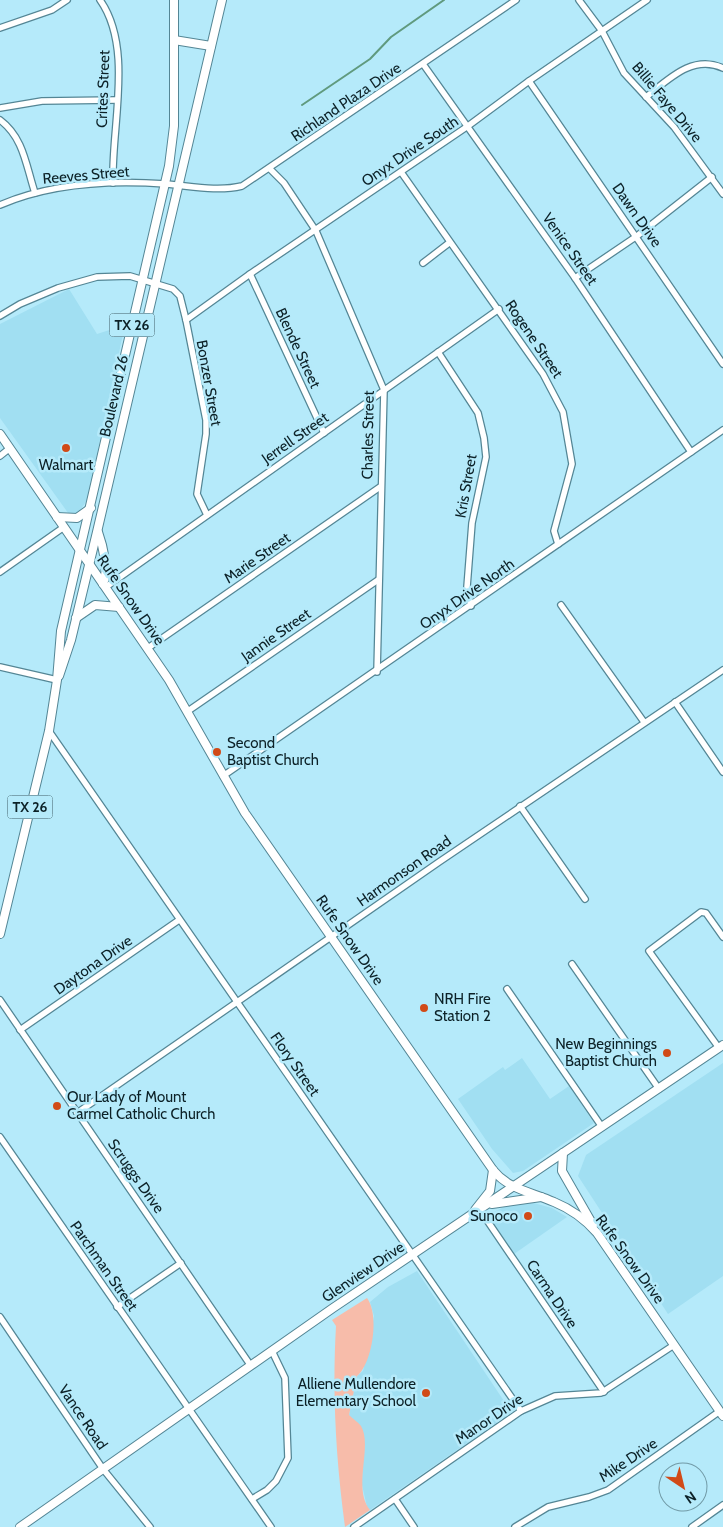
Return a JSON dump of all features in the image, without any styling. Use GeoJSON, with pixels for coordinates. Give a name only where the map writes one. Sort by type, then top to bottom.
{"type":"FeatureCollection","features":[{"type":"Feature","properties":{"kind":"main road","name":"Boulevard 26"},"geometry":{"type":"LineString","coordinates":[[57,680],[57,656],[61,631],[81,552],[142,279],[166,184],[174,126],[174,0]]}},
{"type":"Feature","properties":{"kind":"main road","name":"Boulevard 26"},"geometry":{"type":"LineString","coordinates":[[0,934],[1,923],[49,731],[57,680],[76,618],[98,532],[177,185],[222,0]]}},
{"type":"Feature","properties":{"kind":"main road"},"geometry":{"type":"LineString","coordinates":[[174,40],[211,46]]}},
{"type":"Feature","properties":{"kind":"main road"},"geometry":{"type":"LineString","coordinates":[[112,414],[124,417]]}},
{"type":"Feature","properties":{"kind":"main road","name":"Rufe Snow Drive"},"geometry":{"type":"LineString","coordinates":[[0,434],[148,648],[188,711],[245,813],[493,1170],[502,1181],[514,1188],[571,1210],[586,1221],[722,1413]]}},
{"type":"Feature","properties":{"kind":"main road"},"geometry":{"type":"LineString","coordinates":[[57,517],[77,518],[91,508]]}},
{"type":"Feature","properties":{"kind":"main road"},"geometry":{"type":"LineString","coordinates":[[98,532],[102,543],[106,577],[104,585]]}},
{"type":"Feature","properties":{"kind":"main road"},"geometry":{"type":"LineString","coordinates":[[76,618],[95,605],[120,607]]}},
{"type":"Feature","properties":{"kind":"main road","name":"Glenview Drive"},"geometry":{"type":"LineString","coordinates":[[20,1527],[31,1524],[103,1469],[272,1351],[721,1046]]}},
{"type":"Feature","properties":{"kind":"main road"},"geometry":{"type":"LineString","coordinates":[[564,1153],[562,1171],[597,1234]]}},
{"type":"Feature","properties":{"kind":"main road"},"geometry":{"type":"LineString","coordinates":[[466,1219],[490,1191],[493,1170]]}},
{"type":"Feature","properties":{"kind":"main road"},"geometry":{"type":"LineString","coordinates":[[487,1205],[541,1197]]}},
{"type":"Feature","properties":{"kind":"street"},"geometry":{"type":"LineString","coordinates":[[0,28],[52,10],[68,0]]}},
{"type":"Feature","properties":{"kind":"street","name":"Crites Street"},"geometry":{"type":"LineString","coordinates":[[100,0],[110,19],[117,42],[113,183]]}},
{"type":"Feature","properties":{"kind":"street","name":"Richland Plaza Drive"},"geometry":{"type":"LineString","coordinates":[[177,185],[224,189],[234,188],[248,182],[270,169],[516,0]]}},
{"type":"Feature","properties":{"kind":"street","name":"Billie Faye Drive"},"geometry":{"type":"LineString","coordinates":[[579,0],[602,31],[624,73],[667,118],[723,194]]}},
{"type":"Feature","properties":{"kind":"street","name":"Onyx Drive South"},"geometry":{"type":"LineString","coordinates":[[186,320],[647,0]]}},
{"type":"Feature","properties":{"kind":"street","name":"Venice Street"},"geometry":{"type":"LineString","coordinates":[[423,64],[574,278],[691,452]]}},
{"type":"Feature","properties":{"kind":"street"},"geometry":{"type":"LineString","coordinates":[[646,98],[688,67],[709,64],[723,68]]}},
{"type":"Feature","properties":{"kind":"street","name":"Dawn Drive"},"geometry":{"type":"LineString","coordinates":[[528,81],[637,236],[723,364]]}},
{"type":"Feature","properties":{"kind":"street"},"geometry":{"type":"LineString","coordinates":[[0,108],[42,101],[116,100]]}},
{"type":"Feature","properties":{"kind":"street"},"geometry":{"type":"LineString","coordinates":[[0,120],[11,130],[25,154],[35,193]]}},
{"type":"Feature","properties":{"kind":"street","name":"Charles Street"},"geometry":{"type":"LineString","coordinates":[[270,169],[284,183],[316,231],[384,390],[380,487],[377,672]]}},
{"type":"Feature","properties":{"kind":"street","name":"Rogene Street"},"geometry":{"type":"LineString","coordinates":[[401,172],[499,309],[553,389],[567,424],[572,464],[554,531],[558,544]]}},
{"type":"Feature","properties":{"kind":"street"},"geometry":{"type":"LineString","coordinates":[[574,278],[637,236],[712,178]]}},
{"type":"Feature","properties":{"kind":"street","name":"Reeves Street"},"geometry":{"type":"LineString","coordinates":[[0,205],[35,193],[113,183],[177,185]]}},
{"type":"Feature","properties":{"kind":"street"},"geometry":{"type":"LineString","coordinates":[[423,263],[450,242]]}},
{"type":"Feature","properties":{"kind":"street","name":"Blende Street"},"geometry":{"type":"LineString","coordinates":[[250,274],[324,433]]}},
{"type":"Feature","properties":{"kind":"street","name":"Bonzer Street"},"geometry":{"type":"LineString","coordinates":[[0,316],[40,295],[77,282],[114,276],[130,276],[173,288],[180,296],[206,420],[206,434],[197,494],[207,515]]}},
{"type":"Feature","properties":{"kind":"street","name":"Jerrell Street"},"geometry":{"type":"LineString","coordinates":[[104,585],[207,515],[499,309]]}},
{"type":"Feature","properties":{"kind":"street","name":"Kris Street"},"geometry":{"type":"LineString","coordinates":[[438,352],[478,413],[484,438],[486,456],[472,523],[467,587],[472,606]]}},
{"type":"Feature","properties":{"kind":"street","name":"Onyx Drive North"},"geometry":{"type":"LineString","coordinates":[[223,776],[377,672],[723,430]]}},
{"type":"Feature","properties":{"kind":"street"},"geometry":{"type":"LineString","coordinates":[[0,456],[10,448]]}},
{"type":"Feature","properties":{"kind":"street","name":"Marie Street"},"geometry":{"type":"LineString","coordinates":[[148,648],[380,487]]}},
{"type":"Feature","properties":{"kind":"street"},"geometry":{"type":"LineString","coordinates":[[0,572],[64,526]]}},
{"type":"Feature","properties":{"kind":"street","name":"Jannie Street"},"geometry":{"type":"LineString","coordinates":[[188,711],[378,580]]}},
{"type":"Feature","properties":{"kind":"street"},"geometry":{"type":"LineString","coordinates":[[561,604],[644,722]]}},
{"type":"Feature","properties":{"kind":"street"},"geometry":{"type":"LineString","coordinates":[[0,667],[57,680]]}},
{"type":"Feature","properties":{"kind":"street","name":"Harmonson Road"},"geometry":{"type":"LineString","coordinates":[[77,1113],[520,806],[723,670]]}},
{"type":"Feature","properties":{"kind":"street"},"geometry":{"type":"LineString","coordinates":[[675,702],[723,772]]}},
{"type":"Feature","properties":{"kind":"street","name":"Flory Street"},"geometry":{"type":"LineString","coordinates":[[49,731],[521,1411]]}},
{"type":"Feature","properties":{"kind":"street"},"geometry":{"type":"LineString","coordinates":[[520,806],[585,899]]}},
{"type":"Feature","properties":{"kind":"street"},"geometry":{"type":"LineString","coordinates":[[721,1046],[650,951],[697,914],[704,912],[723,937]]}},
{"type":"Feature","properties":{"kind":"street","name":"Daytona Drive"},"geometry":{"type":"LineString","coordinates":[[20,1030],[179,920]]}},
{"type":"Feature","properties":{"kind":"street"},"geometry":{"type":"LineString","coordinates":[[572,964],[659,1089]]}},
{"type":"Feature","properties":{"kind":"street"},"geometry":{"type":"LineString","coordinates":[[507,988],[602,1127]]}},
{"type":"Feature","properties":{"kind":"street","name":"Scruggs Drive"},"geometry":{"type":"LineString","coordinates":[[0,1000],[251,1366]]}},
{"type":"Feature","properties":{"kind":"street","name":"Parchman Street"},"geometry":{"type":"LineString","coordinates":[[0,1137],[271,1527]]}},
{"type":"Feature","properties":{"kind":"street","name":"Carma Drive"},"geometry":{"type":"LineString","coordinates":[[480,1210],[604,1392]]}},
{"type":"Feature","properties":{"kind":"street"},"geometry":{"type":"LineString","coordinates":[[117,1307],[181,1263]]}},
{"type":"Feature","properties":{"kind":"street","name":"Vance Road"},"geometry":{"type":"LineString","coordinates":[[0,1317],[103,1469],[150,1527]]}},
{"type":"Feature","properties":{"kind":"street","name":"Manor Drive"},"geometry":{"type":"LineString","coordinates":[[354,1527],[521,1411],[555,1396],[593,1395],[604,1392],[674,1346]]}},
{"type":"Feature","properties":{"kind":"street"},"geometry":{"type":"LineString","coordinates":[[252,1499],[267,1490],[276,1481],[288,1458],[285,1378],[272,1351]]}},
{"type":"Feature","properties":{"kind":"street","name":"Mike Drive"},"geometry":{"type":"LineString","coordinates":[[516,1527],[548,1507],[589,1497],[608,1490],[722,1413]]}},
{"type":"Feature","properties":{"kind":"street"},"geometry":{"type":"LineString","coordinates":[[395,1499],[414,1527]]}},
{"type":"Feature","properties":{"kind":"street"},"geometry":{"type":"LineString","coordinates":[[692,1527],[723,1505]]}},
{"type":"Feature","properties":{"kind":"shaded area"},"geometry":{"type":"Polygon","coordinates":[[[69,289],[97,334],[125,325],[87,500],[79,512],[71,517],[0,418],[0,324],[69,289]]]}},
{"type":"Feature","properties":{"kind":"shaded area"},"geometry":{"type":"Polygon","coordinates":[[[522,1058],[550,1099],[569,1086],[594,1123],[523,1171],[513,1173],[492,1149],[458,1099],[503,1067],[505,1070],[522,1058]]]}},
{"type":"Feature","properties":{"kind":"shaded area"},"geometry":{"type":"Polygon","coordinates":[[[723,1063],[723,1276],[668,1314],[578,1176],[586,1155],[723,1063]]]}},
{"type":"Feature","properties":{"kind":"shaded area"},"geometry":{"type":"Polygon","coordinates":[[[530,1202],[552,1208],[567,1217],[514,1254],[488,1215],[506,1206],[530,1202]]]}},
{"type":"Feature","properties":{"kind":"shaded area","name":"Alliene Mullendore Elementary School"},"geometry":{"type":"Polygon","coordinates":[[[417,1271],[510,1410],[509,1414],[370,1510],[367,1507],[362,1485],[363,1442],[349,1415],[357,1376],[363,1371],[374,1316],[370,1302],[388,1287],[417,1271]]]}},
{"type":"Feature","properties":{"kind":"shaded area"},"geometry":{"type":"Polygon","coordinates":[[[367,1298],[371,1306],[374,1327],[367,1361],[357,1376],[349,1415],[361,1426],[364,1434],[362,1479],[365,1501],[370,1510],[345,1527],[336,1427],[334,1377],[336,1326],[332,1320],[367,1298]]]}},
{"type":"Feature","properties":{"kind":"waterway"},"geometry":{"type":"LineString","coordinates":[[302,105],[370,59],[391,37],[444,0]]}},
{"type":"Feature","properties":{"kind":"place","name":"Walmart"},"geometry":{"type":"Point","coordinates":[66,448]}},
{"type":"Feature","properties":{"kind":"place","name":"Second Baptist Church"},"geometry":{"type":"Point","coordinates":[217,752]}},
{"type":"Feature","properties":{"kind":"place","name":"NRH Fire Station 2"},"geometry":{"type":"Point","coordinates":[424,1008]}},
{"type":"Feature","properties":{"kind":"place","name":"New Beginnings Baptist Church"},"geometry":{"type":"Point","coordinates":[667,1053]}},
{"type":"Feature","properties":{"kind":"place","name":"Our Lady of Mount Carmel Catholic Church"},"geometry":{"type":"Point","coordinates":[57,1106]}},
{"type":"Feature","properties":{"kind":"place","name":"Sunoco"},"geometry":{"type":"Point","coordinates":[528,1216]}},
{"type":"Feature","properties":{"kind":"place","name":"Alliene Mullendore Elementary School"},"geometry":{"type":"Point","coordinates":[426,1393]}}]}
